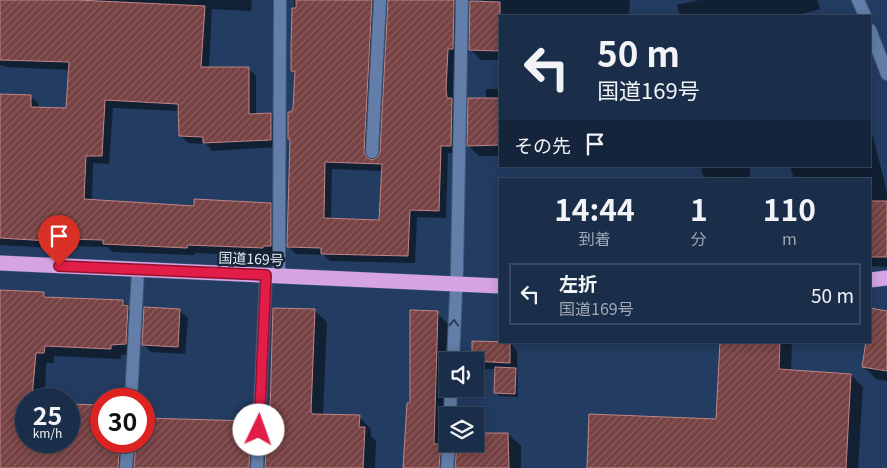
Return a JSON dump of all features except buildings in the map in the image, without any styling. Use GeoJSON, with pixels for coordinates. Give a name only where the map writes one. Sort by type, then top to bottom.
{"type":"FeatureCollection","features":[{"type":"Feature","properties":{"kind":"highway","name":"国道169号"},"geometry":{"type":"LineString","coordinates":[[0,263],[499,286]]}},
{"type":"Feature","properties":{"kind":"highway"},"geometry":{"type":"LineString","coordinates":[[871,280],[887,278]]}},
{"type":"Feature","properties":{"kind":"street"},"geometry":{"type":"LineString","coordinates":[[257,468],[273,275],[280,0]]}},
{"type":"Feature","properties":{"kind":"street"},"geometry":{"type":"LineString","coordinates":[[372,152],[380,0]]}},
{"type":"Feature","properties":{"kind":"street"},"geometry":{"type":"LineString","coordinates":[[452,352],[456,284],[462,0]]}},
{"type":"Feature","properties":{"kind":"street"},"geometry":{"type":"LineString","coordinates":[[858,0],[865,15]]}},
{"type":"Feature","properties":{"kind":"street"},"geometry":{"type":"LineString","coordinates":[[871,33],[887,74]]}},
{"type":"Feature","properties":{"kind":"street"},"geometry":{"type":"LineString","coordinates":[[131,388],[138,270]]}},
{"type":"Feature","properties":{"kind":"street"},"geometry":{"type":"LineString","coordinates":[[447,468],[448,452]]}},
{"type":"Feature","properties":{"kind":"street"},"geometry":{"type":"LineString","coordinates":[[126,468],[127,453]]}},
{"type":"Feature","properties":{"kind":"route"},"geometry":{"type":"LineString","coordinates":[[59,266],[266,275],[259,430]]}}]}
